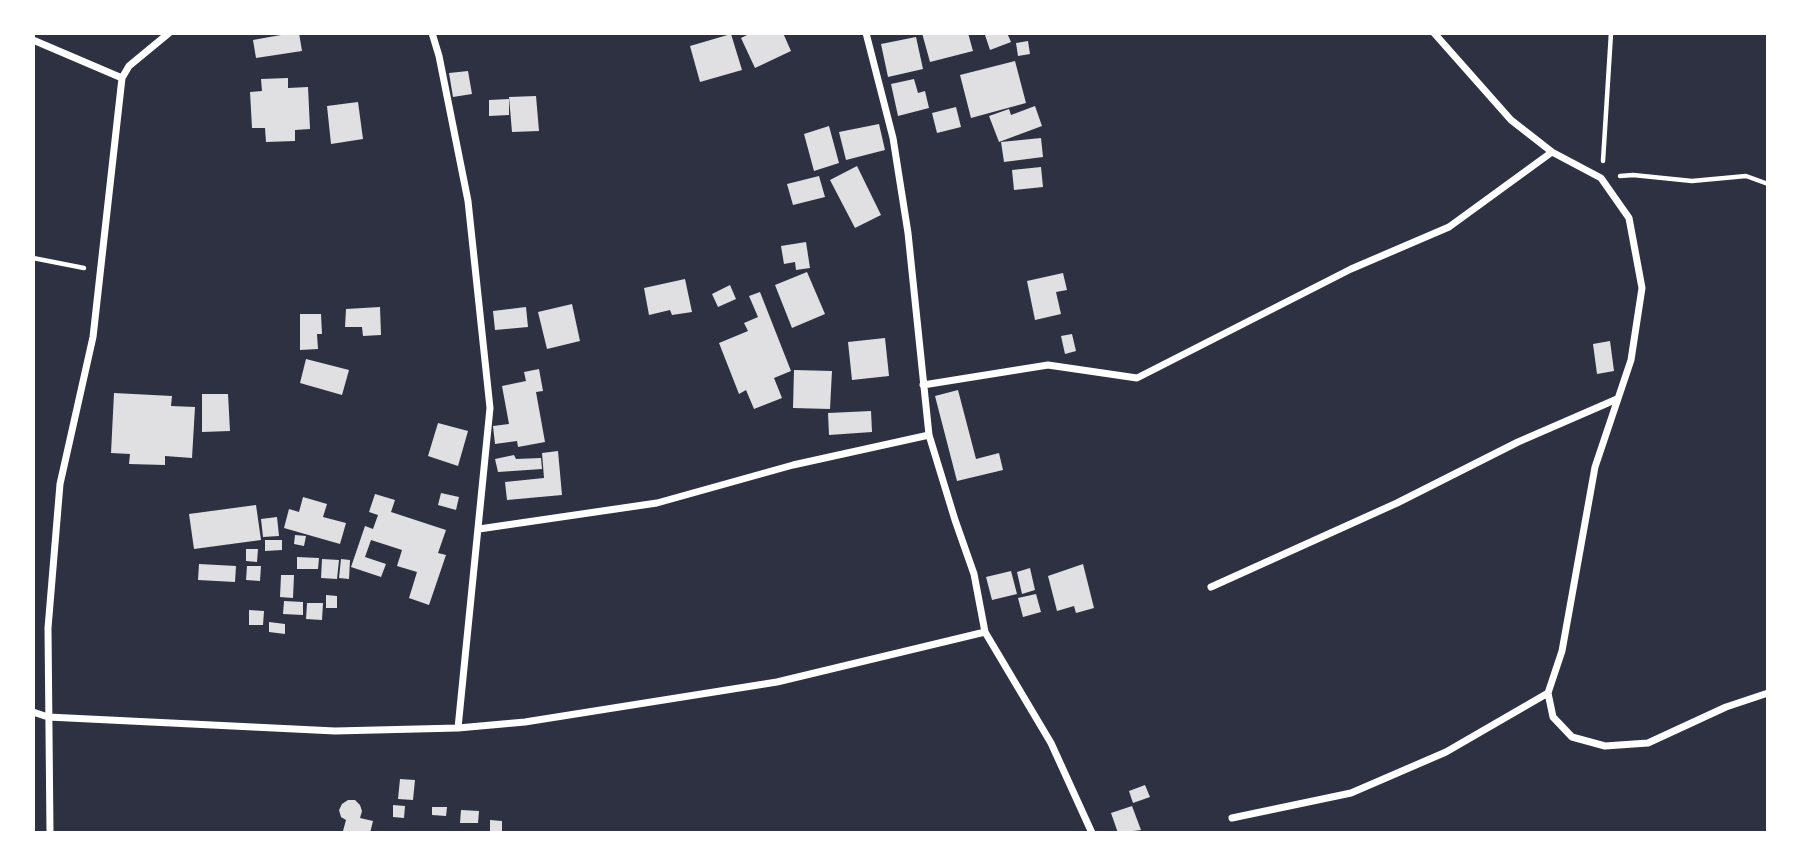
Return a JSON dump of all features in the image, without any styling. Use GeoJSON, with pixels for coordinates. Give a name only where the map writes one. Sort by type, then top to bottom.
{"type":"FeatureCollection","features":[{"type":"Feature","properties":{"kind":"street"},"geometry":{"type":"LineString","coordinates":[[50,833],[48,628],[60,484],[93,337],[122,78],[129,66],[169,33]]}},
{"type":"Feature","properties":{"kind":"street"},"geometry":{"type":"LineString","coordinates":[[432,33],[468,201],[490,408],[458,728]]}},
{"type":"Feature","properties":{"kind":"street"},"geometry":{"type":"LineString","coordinates":[[866,33],[895,151],[908,233],[929,435],[974,574],[985,632],[1051,743],[1092,833]]}},
{"type":"Feature","properties":{"kind":"street"},"geometry":{"type":"LineString","coordinates":[[1434,33],[1511,120],[1552,152],[1601,178],[1629,218],[1642,288],[1631,359],[1595,467],[1562,651],[1548,693],[1553,718],[1572,737],[1605,746],[1648,743],[1726,707],[1768,693]]}},
{"type":"Feature","properties":{"kind":"street"},"geometry":{"type":"LineString","coordinates":[[33,40],[122,78]]}},
{"type":"Feature","properties":{"kind":"street"},"geometry":{"type":"LineString","coordinates":[[923,385],[1048,365],[1137,378],[1352,268],[1449,227],[1552,152]]}},
{"type":"Feature","properties":{"kind":"street"},"geometry":{"type":"LineString","coordinates":[[1211,587],[1397,503],[1518,442],[1617,399]]}},
{"type":"Feature","properties":{"kind":"street"},"geometry":{"type":"LineString","coordinates":[[480,529],[657,503],[793,465],[929,435]]}},
{"type":"Feature","properties":{"kind":"street"},"geometry":{"type":"LineString","coordinates":[[33,712],[48,717],[335,731],[458,728],[525,722],[777,682],[985,632]]}},
{"type":"Feature","properties":{"kind":"street"},"geometry":{"type":"LineString","coordinates":[[1232,818],[1351,793],[1446,752],[1548,693]]}},
{"type":"Feature","properties":{"kind":"path"},"geometry":{"type":"LineString","coordinates":[[1612,33],[1601,178],[1633,174],[1692,181],[1746,176],[1768,184]]}},
{"type":"Feature","properties":{"kind":"path"},"geometry":{"type":"LineString","coordinates":[[33,258],[100,271]]}},
{"type":"Feature","properties":{"kind":"building"},"geometry":{"type":"Polygon","coordinates":[[[299,33],[302,51],[256,58],[253,40],[299,33]]]}},
{"type":"Feature","properties":{"kind":"building"},"geometry":{"type":"Polygon","coordinates":[[[751,33],[783,33],[791,51],[755,68],[741,38],[751,33]]]}},
{"type":"Feature","properties":{"kind":"building"},"geometry":{"type":"Polygon","coordinates":[[[922,33],[968,33],[973,51],[930,62],[922,33]]]}},
{"type":"Feature","properties":{"kind":"building"},"geometry":{"type":"Polygon","coordinates":[[[1007,33],[1011,42],[990,50],[985,35],[1007,33]]]}},
{"type":"Feature","properties":{"kind":"building"},"geometry":{"type":"Polygon","coordinates":[[[731,34],[742,70],[700,82],[690,46],[731,34]]]}},
{"type":"Feature","properties":{"kind":"building"},"geometry":{"type":"Polygon","coordinates":[[[916,37],[923,69],[888,77],[881,44],[916,37]]]}},
{"type":"Feature","properties":{"kind":"building"},"geometry":{"type":"Polygon","coordinates":[[[1028,41],[1030,54],[1018,56],[1016,43],[1028,41]]]}},
{"type":"Feature","properties":{"kind":"building"},"geometry":{"type":"Polygon","coordinates":[[[1015,61],[1026,103],[971,118],[960,75],[1015,61]]]}},
{"type":"Feature","properties":{"kind":"building"},"geometry":{"type":"Polygon","coordinates":[[[468,71],[472,94],[453,97],[449,73],[468,71]]]}},
{"type":"Feature","properties":{"kind":"building"},"geometry":{"type":"Polygon","coordinates":[[[288,78],[288,88],[308,87],[310,129],[295,130],[295,141],[266,142],[265,128],[252,128],[250,92],[262,91],[261,79],[288,78]]]}},
{"type":"Feature","properties":{"kind":"building"},"geometry":{"type":"Polygon","coordinates":[[[914,79],[918,93],[925,91],[929,108],[898,116],[891,84],[914,79]]]}},
{"type":"Feature","properties":{"kind":"building"},"geometry":{"type":"Polygon","coordinates":[[[536,96],[539,131],[512,132],[509,97],[536,96]]]}},
{"type":"Feature","properties":{"kind":"building"},"geometry":{"type":"Polygon","coordinates":[[[509,99],[509,115],[489,116],[489,100],[509,99]]]}},
{"type":"Feature","properties":{"kind":"building"},"geometry":{"type":"Polygon","coordinates":[[[358,102],[363,139],[331,144],[327,106],[358,102]]]}},
{"type":"Feature","properties":{"kind":"building"},"geometry":{"type":"Polygon","coordinates":[[[1035,106],[1042,126],[999,142],[989,116],[1009,109],[1011,115],[1035,106]]]}},
{"type":"Feature","properties":{"kind":"building"},"geometry":{"type":"Polygon","coordinates":[[[956,107],[961,127],[937,133],[932,113],[956,107]]]}},
{"type":"Feature","properties":{"kind":"building"},"geometry":{"type":"Polygon","coordinates":[[[879,124],[885,150],[846,160],[839,132],[879,124]]]}},
{"type":"Feature","properties":{"kind":"building"},"geometry":{"type":"Polygon","coordinates":[[[829,126],[839,163],[814,171],[804,134],[829,126]]]}},
{"type":"Feature","properties":{"kind":"building"},"geometry":{"type":"Polygon","coordinates":[[[1041,138],[1043,157],[1004,162],[1001,142],[1041,138]]]}},
{"type":"Feature","properties":{"kind":"building"},"geometry":{"type":"Polygon","coordinates":[[[857,166],[881,215],[855,228],[830,180],[857,166]]]}},
{"type":"Feature","properties":{"kind":"building"},"geometry":{"type":"Polygon","coordinates":[[[1041,167],[1043,187],[1014,190],[1012,170],[1041,167]]]}},
{"type":"Feature","properties":{"kind":"building"},"geometry":{"type":"Polygon","coordinates":[[[819,176],[825,197],[793,205],[787,184],[819,176]]]}},
{"type":"Feature","properties":{"kind":"building"},"geometry":{"type":"Polygon","coordinates":[[[806,242],[810,268],[796,270],[795,262],[784,264],[781,246],[806,242]]]}},
{"type":"Feature","properties":{"kind":"building"},"geometry":{"type":"Polygon","coordinates":[[[807,272],[825,314],[792,328],[775,285],[807,272]]]}},
{"type":"Feature","properties":{"kind":"building"},"geometry":{"type":"Polygon","coordinates":[[[1063,273],[1067,290],[1056,292],[1061,314],[1035,320],[1027,281],[1063,273]]]}},
{"type":"Feature","properties":{"kind":"building"},"geometry":{"type":"Polygon","coordinates":[[[685,279],[692,312],[672,315],[670,310],[649,315],[644,288],[685,279]]]}},
{"type":"Feature","properties":{"kind":"building"},"geometry":{"type":"Polygon","coordinates":[[[730,285],[736,299],[718,307],[712,294],[730,285]]]}},
{"type":"Feature","properties":{"kind":"building"},"geometry":{"type":"Polygon","coordinates":[[[760,292],[791,371],[774,378],[782,398],[754,409],[746,390],[739,394],[719,343],[748,331],[744,323],[758,317],[749,296],[760,292]]]}},
{"type":"Feature","properties":{"kind":"building"},"geometry":{"type":"Polygon","coordinates":[[[572,304],[580,341],[547,349],[538,312],[572,304]]]}},
{"type":"Feature","properties":{"kind":"building"},"geometry":{"type":"Polygon","coordinates":[[[380,307],[381,335],[363,336],[362,327],[345,327],[346,309],[380,307]]]}},
{"type":"Feature","properties":{"kind":"building"},"geometry":{"type":"Polygon","coordinates":[[[526,307],[528,327],[495,330],[493,311],[526,307]]]}},
{"type":"Feature","properties":{"kind":"building"},"geometry":{"type":"Polygon","coordinates":[[[300,314],[321,314],[322,334],[317,334],[318,349],[300,350],[300,314]]]}},
{"type":"Feature","properties":{"kind":"building"},"geometry":{"type":"Polygon","coordinates":[[[1072,334],[1076,351],[1065,354],[1061,336],[1072,334]]]}},
{"type":"Feature","properties":{"kind":"building"},"geometry":{"type":"Polygon","coordinates":[[[885,338],[889,376],[852,380],[848,342],[885,338]]]}},
{"type":"Feature","properties":{"kind":"building"},"geometry":{"type":"Polygon","coordinates":[[[1610,341],[1614,371],[1597,374],[1593,344],[1610,341]]]}},
{"type":"Feature","properties":{"kind":"building"},"geometry":{"type":"Polygon","coordinates":[[[306,359],[349,370],[342,395],[300,383],[306,359]]]}},
{"type":"Feature","properties":{"kind":"building"},"geometry":{"type":"Polygon","coordinates":[[[539,369],[543,391],[536,392],[545,442],[518,447],[517,441],[495,444],[493,426],[509,424],[502,386],[526,381],[524,372],[539,369]]]}},
{"type":"Feature","properties":{"kind":"building"},"geometry":{"type":"Polygon","coordinates":[[[794,370],[832,371],[830,409],[793,408],[794,370]]]}},
{"type":"Feature","properties":{"kind":"building"},"geometry":{"type":"Polygon","coordinates":[[[958,390],[976,459],[999,453],[1003,470],[957,481],[935,396],[958,390]]]}},
{"type":"Feature","properties":{"kind":"building"},"geometry":{"type":"Polygon","coordinates":[[[114,393],[172,396],[171,406],[195,407],[192,458],[165,456],[165,465],[129,464],[130,454],[111,453],[114,393]]]}},
{"type":"Feature","properties":{"kind":"building"},"geometry":{"type":"Polygon","coordinates":[[[202,394],[228,394],[230,431],[202,432],[202,394]]]}},
{"type":"Feature","properties":{"kind":"building"},"geometry":{"type":"Polygon","coordinates":[[[871,411],[872,432],[829,435],[828,413],[871,411]]]}},
{"type":"Feature","properties":{"kind":"building"},"geometry":{"type":"Polygon","coordinates":[[[438,423],[468,431],[458,466],[428,456],[438,423]]]}},
{"type":"Feature","properties":{"kind":"building"},"geometry":{"type":"Polygon","coordinates":[[[558,451],[562,495],[507,500],[505,482],[544,478],[542,453],[558,451]]]}},
{"type":"Feature","properties":{"kind":"building"},"geometry":{"type":"Polygon","coordinates":[[[514,455],[516,459],[541,458],[542,469],[498,472],[495,459],[514,455]]]}},
{"type":"Feature","properties":{"kind":"building"},"geometry":{"type":"Polygon","coordinates":[[[441,493],[459,497],[456,510],[438,505],[441,493]]]}},
{"type":"Feature","properties":{"kind":"building"},"geometry":{"type":"Polygon","coordinates":[[[375,494],[395,500],[391,512],[446,530],[438,553],[446,555],[429,605],[409,598],[417,572],[397,566],[402,550],[371,540],[365,557],[386,564],[381,577],[351,567],[365,526],[373,529],[378,515],[369,512],[375,494]]]}},
{"type":"Feature","properties":{"kind":"building"},"geometry":{"type":"Polygon","coordinates":[[[303,497],[327,504],[323,517],[346,523],[340,544],[284,528],[289,509],[299,512],[303,497]]]}},
{"type":"Feature","properties":{"kind":"building"},"geometry":{"type":"Polygon","coordinates":[[[256,505],[261,540],[194,549],[189,514],[256,505]]]}},
{"type":"Feature","properties":{"kind":"building"},"geometry":{"type":"Polygon","coordinates":[[[277,517],[279,536],[263,537],[261,519],[277,517]]]}},
{"type":"Feature","properties":{"kind":"building"},"geometry":{"type":"Polygon","coordinates":[[[295,535],[306,536],[304,546],[294,544],[295,535]]]}},
{"type":"Feature","properties":{"kind":"building"},"geometry":{"type":"Polygon","coordinates":[[[265,540],[282,540],[282,550],[265,551],[265,540]]]}},
{"type":"Feature","properties":{"kind":"building"},"geometry":{"type":"Polygon","coordinates":[[[246,549],[258,549],[257,562],[246,561],[246,549]]]}},
{"type":"Feature","properties":{"kind":"building"},"geometry":{"type":"Polygon","coordinates":[[[297,557],[319,558],[318,569],[297,569],[297,557]]]}},
{"type":"Feature","properties":{"kind":"building"},"geometry":{"type":"Polygon","coordinates":[[[322,559],[339,560],[337,579],[321,578],[322,559]]]}},
{"type":"Feature","properties":{"kind":"building"},"geometry":{"type":"Polygon","coordinates":[[[341,559],[350,560],[349,579],[339,578],[341,559]]]}},
{"type":"Feature","properties":{"kind":"building"},"geometry":{"type":"Polygon","coordinates":[[[199,564],[236,566],[235,582],[198,580],[199,564]]]}},
{"type":"Feature","properties":{"kind":"building"},"geometry":{"type":"Polygon","coordinates":[[[1083,564],[1094,608],[1076,613],[1074,606],[1057,611],[1048,576],[1083,564]]]}},
{"type":"Feature","properties":{"kind":"building"},"geometry":{"type":"Polygon","coordinates":[[[247,566],[261,566],[260,581],[246,580],[247,566]]]}},
{"type":"Feature","properties":{"kind":"building"},"geometry":{"type":"Polygon","coordinates":[[[1030,568],[1035,590],[1022,594],[1017,572],[1030,568]]]}},
{"type":"Feature","properties":{"kind":"building"},"geometry":{"type":"Polygon","coordinates":[[[1011,571],[1017,594],[992,600],[986,577],[1011,571]]]}},
{"type":"Feature","properties":{"kind":"building"},"geometry":{"type":"Polygon","coordinates":[[[281,575],[294,575],[293,598],[280,597],[281,575]]]}},
{"type":"Feature","properties":{"kind":"building"},"geometry":{"type":"Polygon","coordinates":[[[1036,594],[1041,612],[1023,617],[1018,598],[1036,594]]]}},
{"type":"Feature","properties":{"kind":"building"},"geometry":{"type":"Polygon","coordinates":[[[326,595],[337,596],[337,608],[326,608],[326,595]]]}},
{"type":"Feature","properties":{"kind":"building"},"geometry":{"type":"Polygon","coordinates":[[[284,601],[303,602],[303,615],[283,614],[284,601]]]}},
{"type":"Feature","properties":{"kind":"building"},"geometry":{"type":"Polygon","coordinates":[[[307,603],[323,603],[322,620],[306,619],[307,603]]]}},
{"type":"Feature","properties":{"kind":"building"},"geometry":{"type":"Polygon","coordinates":[[[249,610],[264,611],[263,625],[249,625],[249,610]]]}},
{"type":"Feature","properties":{"kind":"building"},"geometry":{"type":"Polygon","coordinates":[[[269,622],[285,624],[285,634],[269,632],[269,622]]]}},
{"type":"Feature","properties":{"kind":"building"},"geometry":{"type":"Polygon","coordinates":[[[400,779],[415,780],[413,800],[398,799],[400,779]]]}},
{"type":"Feature","properties":{"kind":"building"},"geometry":{"type":"Polygon","coordinates":[[[1145,785],[1150,797],[1133,803],[1129,791],[1145,785]]]}},
{"type":"Feature","properties":{"kind":"building"},"geometry":{"type":"Polygon","coordinates":[[[348,800],[355,800],[360,805],[360,818],[373,821],[370,833],[343,831],[346,820],[341,817],[339,810],[348,800]]]}},
{"type":"Feature","properties":{"kind":"building"},"geometry":{"type":"Polygon","coordinates":[[[393,805],[405,806],[404,818],[393,817],[393,805]]]}},
{"type":"Feature","properties":{"kind":"building"},"geometry":{"type":"Polygon","coordinates":[[[1132,806],[1141,830],[1118,833],[1111,813],[1132,806]]]}},
{"type":"Feature","properties":{"kind":"building"},"geometry":{"type":"Polygon","coordinates":[[[432,807],[447,807],[446,816],[432,815],[432,807]]]}},
{"type":"Feature","properties":{"kind":"building"},"geometry":{"type":"Polygon","coordinates":[[[461,810],[479,811],[478,823],[460,823],[461,810]]]}},
{"type":"Feature","properties":{"kind":"building"},"geometry":{"type":"Polygon","coordinates":[[[490,820],[502,821],[502,832],[490,831],[490,820]]]}}]}
